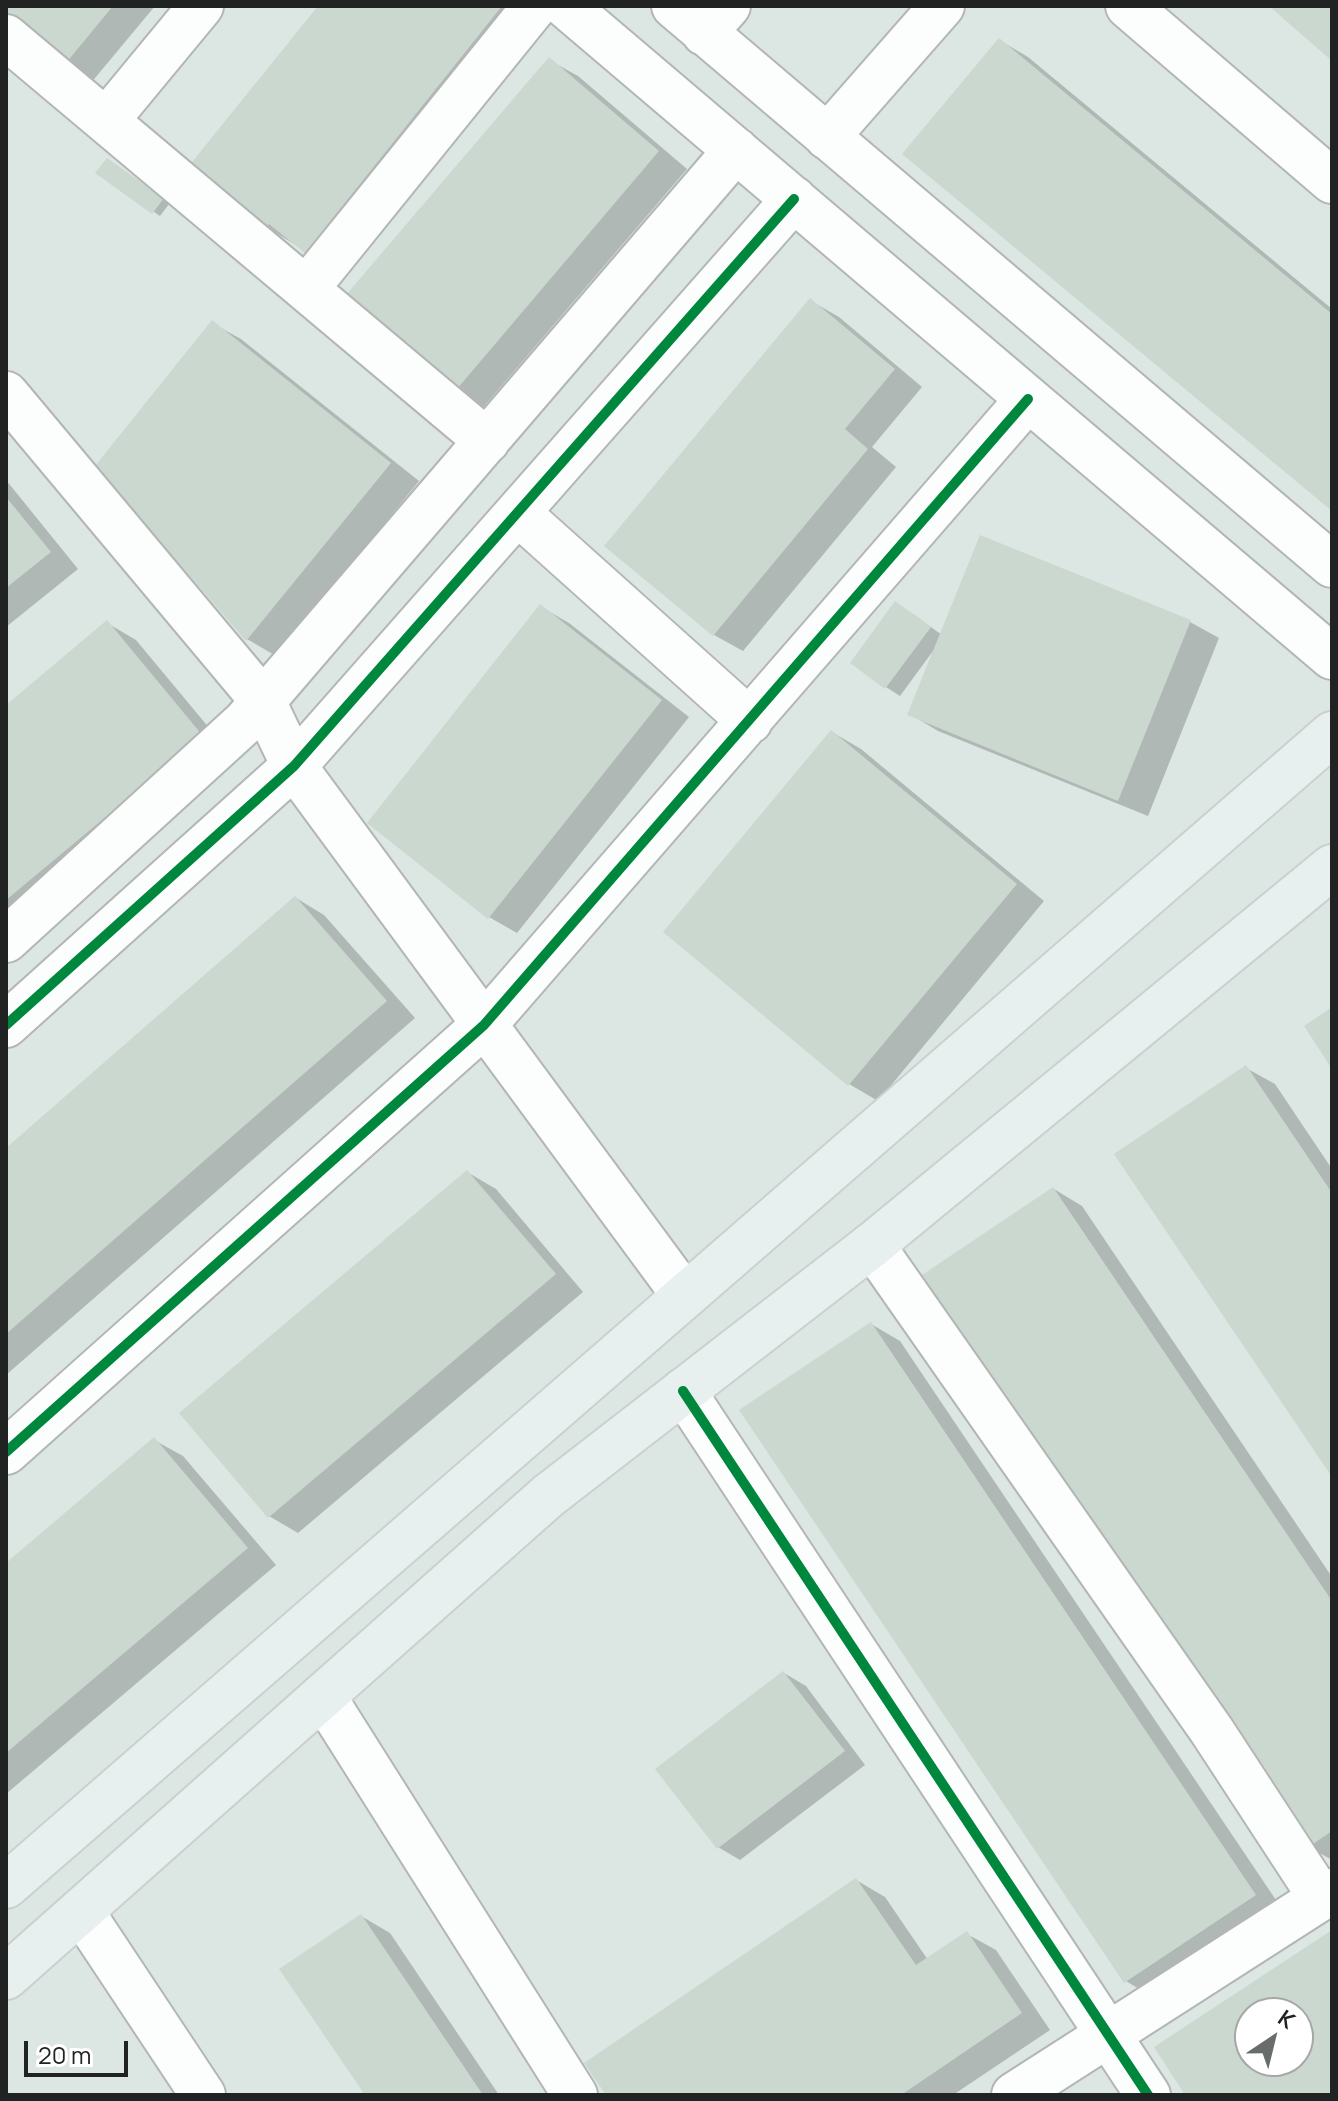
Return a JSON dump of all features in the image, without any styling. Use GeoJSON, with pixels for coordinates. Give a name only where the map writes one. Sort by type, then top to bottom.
{"type":"FeatureCollection","features":[{"type":"Feature","properties":{"kind":"main road"},"geometry":{"type":"LineString","coordinates":[[12,1869],[684,1295],[1332,734]]}},
{"type":"Feature","properties":{"kind":"main road"},"geometry":{"type":"LineString","coordinates":[[6,1977],[548,1496],[872,1245],[1332,867]]}},
{"type":"Feature","properties":{"kind":"street"},"geometry":{"type":"LineString","coordinates":[[106,121],[201,6]]}},
{"type":"Feature","properties":{"kind":"street"},"geometry":{"type":"LineString","coordinates":[[307,288],[535,6]]}},
{"type":"Feature","properties":{"kind":"street"},"geometry":{"type":"LineString","coordinates":[[566,6],[1332,657]]}},
{"type":"Feature","properties":{"kind":"street"},"geometry":{"type":"LineString","coordinates":[[827,137],[942,6]]}},
{"type":"Feature","properties":{"kind":"street"},"geometry":{"type":"LineString","coordinates":[[1128,6],[1332,181]]}},
{"type":"Feature","properties":{"kind":"street"},"geometry":{"type":"LineString","coordinates":[[702,15],[827,137],[1332,565]]}},
{"type":"Feature","properties":{"kind":"street"},"geometry":{"type":"LineString","coordinates":[[6,37],[487,441]]}},
{"type":"Feature","properties":{"kind":"street"},"geometry":{"type":"LineString","coordinates":[[6,940],[245,722],[736,150]]}},
{"type":"Feature","properties":{"kind":"street"},"geometry":{"type":"LineString","coordinates":[[6,1025],[294,766],[794,199]]}},
{"type":"Feature","properties":{"kind":"street"},"geometry":{"type":"LineString","coordinates":[[6,394],[263,701],[294,766],[684,1295]]}},
{"type":"Feature","properties":{"kind":"street"},"geometry":{"type":"LineString","coordinates":[[6,1452],[484,1025],[1028,399]]}},
{"type":"Feature","properties":{"kind":"street"},"geometry":{"type":"LineString","coordinates":[[519,514],[750,721]]}},
{"type":"Feature","properties":{"kind":"street"},"geometry":{"type":"LineString","coordinates":[[872,1245],[1326,1895],[1014,2095]]}},
{"type":"Feature","properties":{"kind":"street"},"geometry":{"type":"LineString","coordinates":[[683,1391],[1148,2095]]}},
{"type":"Feature","properties":{"kind":"street"},"geometry":{"type":"LineString","coordinates":[[323,1696],[575,2095]]}},
{"type":"Feature","properties":{"kind":"street"},"geometry":{"type":"LineString","coordinates":[[81,1911],[203,2095]]}},
{"type":"Feature","properties":{"kind":"shaded area"},"geometry":{"type":"Polygon","coordinates":[[[6,6],[1332,6],[1332,2095],[6,2095],[6,6]]]}},
{"type":"Feature","properties":{"kind":"building"},"geometry":{"type":"Polygon","coordinates":[[[6,6],[113,6],[61,69],[6,23],[6,6]]]}},
{"type":"Feature","properties":{"kind":"building"},"geometry":{"type":"Polygon","coordinates":[[[318,6],[502,6],[305,253],[269,224],[265,229],[188,167],[318,6]]]}},
{"type":"Feature","properties":{"kind":"building"},"geometry":{"type":"Polygon","coordinates":[[[1269,6],[1332,6],[1332,61],[1269,6]]]}},
{"type":"Feature","properties":{"kind":"building"},"geometry":{"type":"Polygon","coordinates":[[[999,38],[1332,314],[1332,511],[902,154],[999,38]]]}},
{"type":"Feature","properties":{"kind":"building"},"geometry":{"type":"Polygon","coordinates":[[[549,57],[659,151],[451,396],[340,302],[549,57]]]}},
{"type":"Feature","properties":{"kind":"building"},"geometry":{"type":"Polygon","coordinates":[[[107,158],[164,198],[152,214],[95,173],[107,158]]]}},
{"type":"Feature","properties":{"kind":"building"},"geometry":{"type":"Polygon","coordinates":[[[810,298],[895,369],[845,429],[868,449],[713,636],[604,546],[810,298]]]}},
{"type":"Feature","properties":{"kind":"building"},"geometry":{"type":"Polygon","coordinates":[[[212,320],[391,463],[246,641],[95,466],[212,320]]]}},
{"type":"Feature","properties":{"kind":"building"},"geometry":{"type":"Polygon","coordinates":[[[6,497],[51,552],[6,588],[6,497]]]}},
{"type":"Feature","properties":{"kind":"building"},"geometry":{"type":"Polygon","coordinates":[[[980,535],[1191,620],[1118,801],[907,715],[980,535]]]}},
{"type":"Feature","properties":{"kind":"building"},"geometry":{"type":"Polygon","coordinates":[[[895,601],[931,627],[885,689],[850,663],[895,601]]]}},
{"type":"Feature","properties":{"kind":"building"},"geometry":{"type":"Polygon","coordinates":[[[540,604],[662,700],[488,919],[367,823],[540,604]]]}},
{"type":"Feature","properties":{"kind":"building"},"geometry":{"type":"Polygon","coordinates":[[[107,620],[203,736],[6,900],[6,705],[107,620]]]}},
{"type":"Feature","properties":{"kind":"building"},"geometry":{"type":"Polygon","coordinates":[[[831,730],[1017,884],[848,1086],[663,932],[831,730]]]}},
{"type":"Feature","properties":{"kind":"building"},"geometry":{"type":"Polygon","coordinates":[[[295,896],[387,1001],[6,1334],[6,1148],[295,896]]]}},
{"type":"Feature","properties":{"kind":"building"},"geometry":{"type":"Polygon","coordinates":[[[1332,1007],[1332,1069],[1304,1026],[1332,1007]]]}},
{"type":"Feature","properties":{"kind":"building"},"geometry":{"type":"Polygon","coordinates":[[[1246,1065],[1332,1193],[1332,1477],[1114,1154],[1246,1065]]]}},
{"type":"Feature","properties":{"kind":"building"},"geometry":{"type":"Polygon","coordinates":[[[467,1170],[556,1274],[268,1518],[179,1413],[467,1170]]]}},
{"type":"Feature","properties":{"kind":"building"},"geometry":{"type":"Polygon","coordinates":[[[1053,1187],[1332,1601],[1332,1831],[1307,1848],[922,1275],[1053,1187]]]}},
{"type":"Feature","properties":{"kind":"building"},"geometry":{"type":"Polygon","coordinates":[[[871,1322],[1256,1895],[1124,1983],[739,1410],[871,1322]]]}},
{"type":"Feature","properties":{"kind":"building"},"geometry":{"type":"Polygon","coordinates":[[[154,1437],[248,1548],[6,1753],[6,1563],[154,1437]]]}},
{"type":"Feature","properties":{"kind":"building"},"geometry":{"type":"Polygon","coordinates":[[[783,1671],[845,1751],[717,1849],[655,1769],[783,1671]]]}},
{"type":"Feature","properties":{"kind":"building"},"geometry":{"type":"Polygon","coordinates":[[[856,1878],[916,1965],[967,1931],[1022,2013],[901,2095],[606,2095],[584,2063],[856,1878]]]}},
{"type":"Feature","properties":{"kind":"building"},"geometry":{"type":"Polygon","coordinates":[[[361,1914],[483,2095],[365,2095],[279,1969],[361,1914]]]}},
{"type":"Feature","properties":{"kind":"building"},"geometry":{"type":"Polygon","coordinates":[[[1332,1930],[1332,2095],[1185,2095],[1154,2047],[1332,1930]]]}},
{"type":"Feature","properties":{"kind":"cycle path"},"geometry":{"type":"LineString","coordinates":[[6,1025],[294,766],[794,199]]}},
{"type":"Feature","properties":{"kind":"cycle path"},"geometry":{"type":"LineString","coordinates":[[6,1452],[484,1025],[1028,399]]}},
{"type":"Feature","properties":{"kind":"cycle path"},"geometry":{"type":"LineString","coordinates":[[683,1391],[1148,2095]]}}]}
